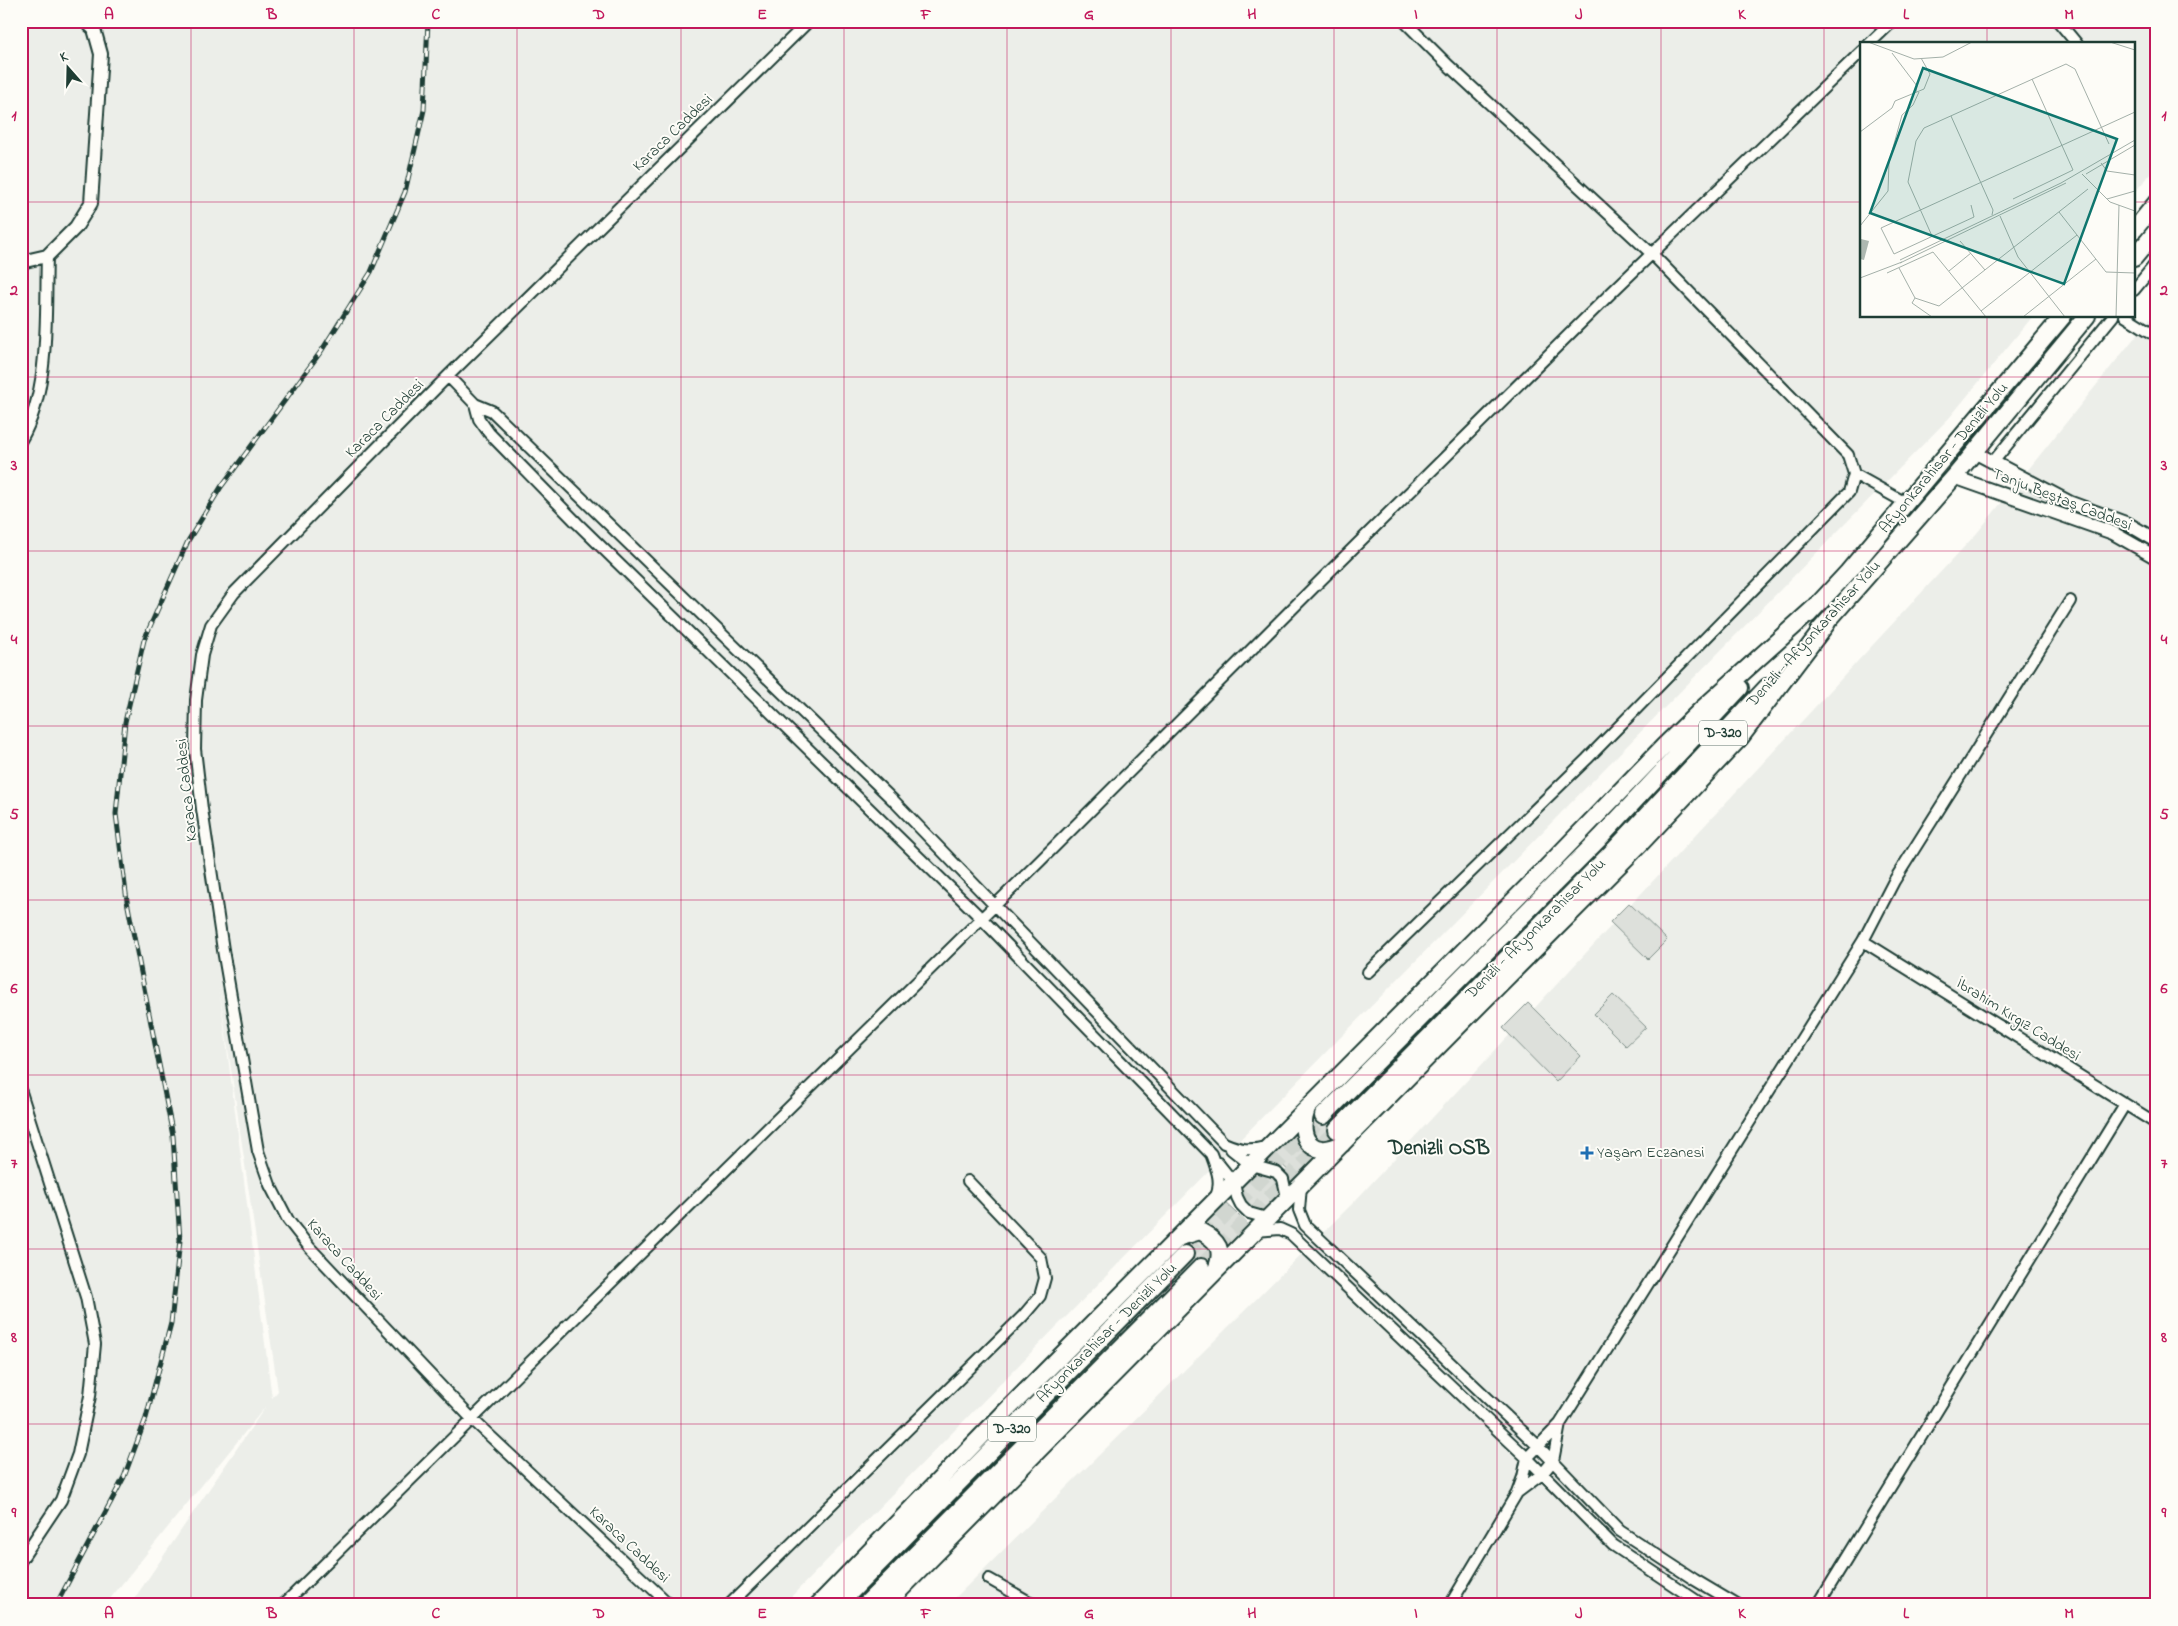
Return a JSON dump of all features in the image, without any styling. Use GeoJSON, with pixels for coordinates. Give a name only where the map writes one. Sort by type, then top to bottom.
{"type":"FeatureCollection","features":[{"type":"Feature","properties":{"kind":"highway"},"geometry":{"type":"LineString","coordinates":[[2136,228],[2157,202]]}},
{"type":"Feature","properties":{"kind":"highway"},"geometry":{"type":"LineString","coordinates":[[2136,256],[2157,230]]}},
{"type":"Feature","properties":{"kind":"highway","name":"Afyonkarahisar - Denizli Yolu"},"geometry":{"type":"LineString","coordinates":[[1323,1116],[1601,837],[1814,608],[1906,503],[2061,318]]}},
{"type":"Feature","properties":{"kind":"highway","name":"Denizli - Afyonkarahisar Yolu"},"geometry":{"type":"LineString","coordinates":[[1286,1200],[1301,1186],[1341,1136],[1827,623],[1954,477],[2085,318]]}},
{"type":"Feature","properties":{"kind":"highway"},"geometry":{"type":"LineString","coordinates":[[818,1605],[1005,1412],[1547,867],[1663,747],[1814,608]]}},
{"type":"Feature","properties":{"kind":"highway"},"geometry":{"type":"LineString","coordinates":[[1307,1109],[1302,1122],[1302,1132],[1309,1142],[1324,1150],[1331,1150],[1341,1136]]}},
{"type":"Feature","properties":{"kind":"highway"},"geometry":{"type":"LineString","coordinates":[[1208,1269],[1255,1231],[1286,1200]]}},
{"type":"Feature","properties":{"kind":"highway"},"geometry":{"type":"LineString","coordinates":[[885,1605],[1208,1269],[1220,1253],[1217,1243],[1210,1236],[1200,1231],[1191,1232],[1180,1237]]}},
{"type":"Feature","properties":{"kind":"highway","name":"Afyonkarahisar - Denizli Yolu"},"geometry":{"type":"LineString","coordinates":[[838,1605],[1185,1254]]}},
{"type":"Feature","properties":{"kind":"highway","name":"D-320"},"geometry":{"type":"LineString","coordinates":[[866,1605],[1208,1269]]}},
{"type":"Feature","properties":{"kind":"street"},"geometry":{"type":"LineString","coordinates":[[22,259],[47,256],[76,227],[91,202],[101,54],[94,29],[85,21]]}},
{"type":"Feature","properties":{"kind":"street","name":"Karaca Caddesi"},"geometry":{"type":"LineString","coordinates":[[670,1605],[473,1420],[310,1248],[288,1220],[270,1184],[258,1151],[223,950],[195,749],[196,700],[202,656],[210,625],[234,593],[448,376],[809,21]]}},
{"type":"Feature","properties":{"kind":"street"},"geometry":{"type":"LineString","coordinates":[[1368,972],[1587,758],[1828,513],[1848,492],[1854,474],[1848,455],[1652,254],[1449,66],[1404,21]]}},
{"type":"Feature","properties":{"kind":"street"},"geometry":{"type":"LineString","coordinates":[[1872,42],[1893,21]]}},
{"type":"Feature","properties":{"kind":"street"},"geometry":{"type":"LineString","coordinates":[[2058,21],[2075,42]]}},
{"type":"Feature","properties":{"kind":"street"},"geometry":{"type":"LineString","coordinates":[[283,1605],[996,905],[1321,580],[1652,254],[1860,53]]}},
{"type":"Feature","properties":{"kind":"street"},"geometry":{"type":"LineString","coordinates":[[21,440],[34,411],[41,383],[47,256]]}},
{"type":"Feature","properties":{"kind":"street"},"geometry":{"type":"LineString","coordinates":[[2136,288],[2157,262]]}},
{"type":"Feature","properties":{"kind":"street"},"geometry":{"type":"LineString","coordinates":[[1993,462],[2112,318]]}},
{"type":"Feature","properties":{"kind":"street"},"geometry":{"type":"LineString","coordinates":[[2128,318],[2157,336]]}},
{"type":"Feature","properties":{"kind":"street"},"geometry":{"type":"LineString","coordinates":[[448,376],[475,404],[492,411],[893,800],[1224,1143],[1251,1165],[1276,1172],[1283,1179],[1286,1188],[1286,1200],[1305,1225],[1538,1446],[1620,1531],[1737,1605]]}},
{"type":"Feature","properties":{"kind":"street"},"geometry":{"type":"LineString","coordinates":[[475,404],[479,419],[489,433],[577,523],[981,918],[1211,1154],[1234,1183],[1237,1197],[1241,1205],[1249,1213],[1268,1218],[1291,1234],[1526,1458],[1613,1545],[1703,1605]]}},
{"type":"Feature","properties":{"kind":"street","name":"Tanju Beştaş Caddesi"},"geometry":{"type":"LineString","coordinates":[[1974,452],[2071,503],[2128,524],[2157,541]]}},
{"type":"Feature","properties":{"kind":"street"},"geometry":{"type":"LineString","coordinates":[[1854,474],[1906,503]]}},
{"type":"Feature","properties":{"kind":"street","name":"Tanju Beştaş Caddesi"},"geometry":{"type":"LineString","coordinates":[[1954,477],[2113,533],[2157,558]]}},
{"type":"Feature","properties":{"kind":"street"},"geometry":{"type":"LineString","coordinates":[[1450,1605],[1517,1493],[1523,1477],[1526,1458],[1560,1424],[1863,941],[1894,882],[2070,601]]}},
{"type":"Feature","properties":{"kind":"street","name":"İbrahim Kırgız Caddesi"},"geometry":{"type":"LineString","coordinates":[[1863,941],[2157,1124]]}},
{"type":"Feature","properties":{"kind":"street"},"geometry":{"type":"LineString","coordinates":[[21,1092],[86,1297],[95,1344],[88,1416],[75,1463],[61,1500],[21,1560]]}},
{"type":"Feature","properties":{"kind":"street"},"geometry":{"type":"LineString","coordinates":[[1818,1605],[2125,1104]]}},
{"type":"Feature","properties":{"kind":"street"},"geometry":{"type":"LineString","coordinates":[[1224,1143],[1252,1151],[1269,1147]]}},
{"type":"Feature","properties":{"kind":"street"},"geometry":{"type":"LineString","coordinates":[[1211,1154],[1219,1176],[1220,1187],[1214,1202]]}},
{"type":"Feature","properties":{"kind":"street"},"geometry":{"type":"LineString","coordinates":[[729,1605],[1023,1316],[1040,1296],[1045,1278],[1041,1258],[968,1181]]}},
{"type":"Feature","properties":{"kind":"street"},"geometry":{"type":"LineString","coordinates":[[1301,1186],[1299,1210],[1305,1225]]}},
{"type":"Feature","properties":{"kind":"street"},"geometry":{"type":"LineString","coordinates":[[1255,1231],[1280,1229],[1291,1234]]}},
{"type":"Feature","properties":{"kind":"street"},"geometry":{"type":"LineString","coordinates":[[1517,1493],[1542,1474],[1553,1461],[1560,1424]]}},
{"type":"Feature","properties":{"kind":"street"},"geometry":{"type":"LineString","coordinates":[[988,1578],[1035,1605]]}},
{"type":"Feature","properties":{"kind":"shaded area"},"geometry":{"type":"Polygon","coordinates":[[[21,21],[2157,21],[2157,166],[2136,191],[2136,42],[1860,42],[1860,318],[2031,318],[1950,417],[783,1605],[130,1605],[266,1406],[105,1605],[21,1605],[21,21]],[[219,987],[272,1398],[278,1391],[219,987]]]}},
{"type":"Feature","properties":{"kind":"shaded area"},"geometry":{"type":"Polygon","coordinates":[[[2157,310],[2157,1605],[948,1605],[1354,1202],[1977,533],[2157,310]]]}},
{"type":"Feature","properties":{"kind":"shaded area"},"geometry":{"type":"Polygon","coordinates":[[[1629,903],[1667,940],[1648,959],[1610,922],[1629,903]]]}},
{"type":"Feature","properties":{"kind":"shaded area"},"geometry":{"type":"Polygon","coordinates":[[[1613,995],[1646,1027],[1626,1046],[1594,1014],[1613,995]]]}},
{"type":"Feature","properties":{"kind":"shaded area"},"geometry":{"type":"Polygon","coordinates":[[[1528,1003],[1581,1056],[1556,1082],[1503,1028],[1528,1003]]]}},
{"type":"Feature","properties":{"kind":"shaded area"},"geometry":{"type":"Polygon","coordinates":[[[1316,1110],[1342,1135],[1322,1144],[1313,1138],[1308,1121],[1316,1110]]]}},
{"type":"Feature","properties":{"kind":"shaded area"},"geometry":{"type":"Polygon","coordinates":[[[1296,1127],[1324,1155],[1298,1180],[1271,1154],[1296,1127]]]}},
{"type":"Feature","properties":{"kind":"shaded area"},"geometry":{"type":"Polygon","coordinates":[[[1260,1173],[1267,1174],[1273,1178],[1277,1184],[1277,1198],[1273,1204],[1267,1208],[1260,1209],[1253,1208],[1247,1204],[1243,1198],[1242,1191],[1243,1184],[1247,1178],[1253,1174],[1260,1173]]]}},
{"type":"Feature","properties":{"kind":"shaded area"},"geometry":{"type":"Polygon","coordinates":[[[1223,1201],[1251,1227],[1227,1251],[1199,1226],[1223,1201]]]}},
{"type":"Feature","properties":{"kind":"shaded area"},"geometry":{"type":"Polygon","coordinates":[[[1185,1239],[1207,1239],[1214,1259],[1206,1272],[1180,1245],[1185,1239]]]}},
{"type":"Feature","properties":{"kind":"tunnel"},"geometry":{"type":"LineString","coordinates":[[1185,1254],[1323,1116]]}},
{"type":"Feature","properties":{"kind":"tunnel"},"geometry":{"type":"LineString","coordinates":[[1201,1267],[1337,1130]]}},
{"type":"Feature","properties":{"kind":"railway"},"geometry":{"type":"LineString","coordinates":[[56,1605],[124,1477],[146,1418],[171,1323],[180,1240],[173,1136],[127,901],[116,814],[125,722],[144,640],[188,541],[221,487],[322,350],[371,272],[405,192],[424,110],[428,21]]}},
{"type":"Feature","properties":{"kind":"place","name":"Yaşam Eczanesi"},"geometry":{"type":"Point","coordinates":[1587,1153]}},
{"type":"Feature","properties":{"kind":"district","name":"Denizli OSB"},"geometry":{"type":"Point","coordinates":[1439,1149]}}]}
